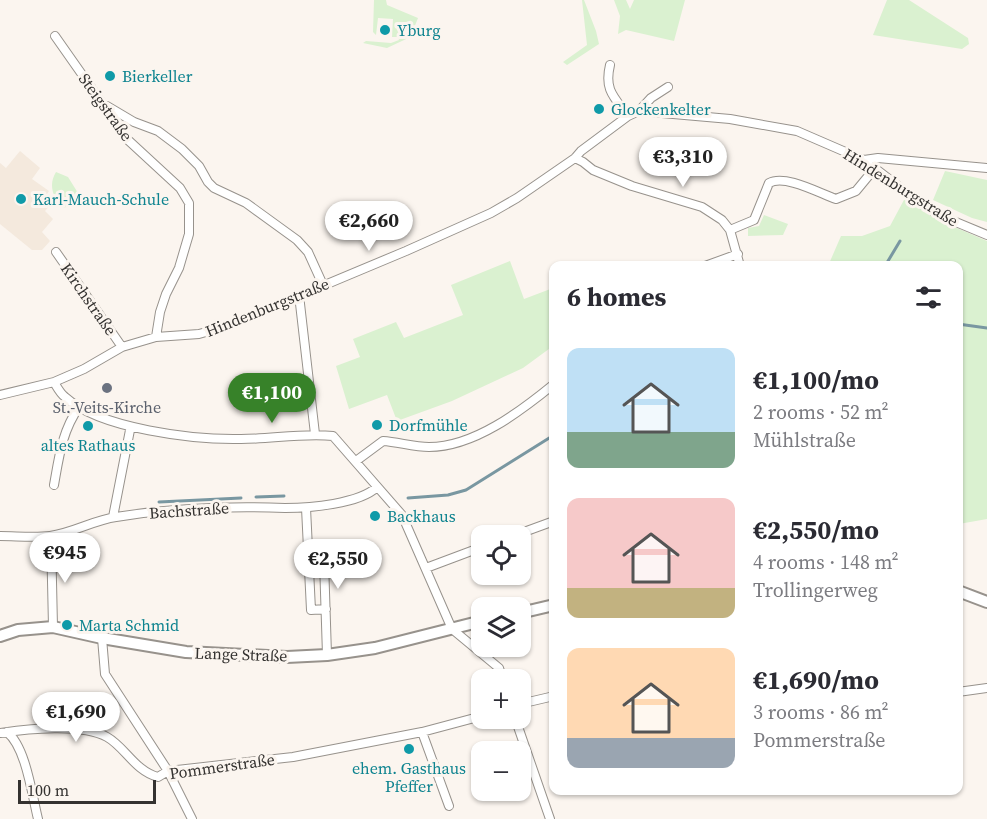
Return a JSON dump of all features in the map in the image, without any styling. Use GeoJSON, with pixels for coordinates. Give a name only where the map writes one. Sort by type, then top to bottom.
{"type":"FeatureCollection","features":[{"type":"Feature","properties":{"kind":"main road"},"geometry":{"type":"LineString","coordinates":[[963,593],[987,602]]}},
{"type":"Feature","properties":{"kind":"main road"},"geometry":{"type":"LineString","coordinates":[[531,611],[549,607]]}},
{"type":"Feature","properties":{"kind":"main road","name":"Lange Straße"},"geometry":{"type":"LineString","coordinates":[[0,636],[18,630],[53,627],[186,652],[286,657],[327,655],[375,648],[471,624]]}},
{"type":"Feature","properties":{"kind":"street","name":"Steigstraße"},"geometry":{"type":"LineString","coordinates":[[55,36],[128,140],[180,188],[189,203],[189,234],[179,268],[160,312],[156,337]]}},
{"type":"Feature","properties":{"kind":"street"},"geometry":{"type":"LineString","coordinates":[[610,65],[607,76],[609,91],[628,116]]}},
{"type":"Feature","properties":{"kind":"street"},"geometry":{"type":"LineString","coordinates":[[639,111],[651,98],[668,87]]}},
{"type":"Feature","properties":{"kind":"street"},"geometry":{"type":"LineString","coordinates":[[102,104],[158,132],[182,149],[199,165],[214,188],[246,203],[297,240],[308,252],[323,285]]}},
{"type":"Feature","properties":{"kind":"street","name":"Hindenburgstraße"},"geometry":{"type":"LineString","coordinates":[[156,337],[199,334],[227,326],[491,213],[517,198],[575,158],[628,116],[639,111],[730,119],[797,131],[864,160],[939,215],[987,235]]}},
{"type":"Feature","properties":{"kind":"street"},"geometry":{"type":"LineString","coordinates":[[575,158],[594,170],[632,186],[702,207],[722,220],[730,230],[739,261]]}},
{"type":"Feature","properties":{"kind":"street"},"geometry":{"type":"LineString","coordinates":[[864,160],[878,158],[987,168]]}},
{"type":"Feature","properties":{"kind":"street"},"geometry":{"type":"LineString","coordinates":[[730,230],[754,220],[769,183],[772,181],[787,180],[836,199],[856,191],[874,168]]}},
{"type":"Feature","properties":{"kind":"street","name":"Kirchstraße"},"geometry":{"type":"LineString","coordinates":[[56,252],[122,347]]}},
{"type":"Feature","properties":{"kind":"street"},"geometry":{"type":"LineString","coordinates":[[719,261],[738,254]]}},
{"type":"Feature","properties":{"kind":"street"},"geometry":{"type":"LineString","coordinates":[[299,295],[315,434]]}},
{"type":"Feature","properties":{"kind":"street","name":"Kirchstraße"},"geometry":{"type":"LineString","coordinates":[[0,395],[54,382],[84,369],[122,347],[156,337]]}},
{"type":"Feature","properties":{"kind":"street"},"geometry":{"type":"LineString","coordinates":[[54,382],[64,396],[79,407],[130,428],[198,438],[243,439],[315,434],[333,436],[402,515],[452,629],[499,669]]}},
{"type":"Feature","properties":{"kind":"street"},"geometry":{"type":"LineString","coordinates":[[356,461],[383,441],[431,447],[450,444],[476,435],[502,424],[549,388]]}},
{"type":"Feature","properties":{"kind":"street"},"geometry":{"type":"LineString","coordinates":[[54,485],[63,437],[70,419],[79,407]]}},
{"type":"Feature","properties":{"kind":"street"},"geometry":{"type":"LineString","coordinates":[[113,517],[130,428]]}},
{"type":"Feature","properties":{"kind":"street","name":"Bachstraße"},"geometry":{"type":"LineString","coordinates":[[0,536],[51,536],[113,517],[157,511],[231,506],[306,508],[345,501],[371,492],[377,487]]}},
{"type":"Feature","properties":{"kind":"street"},"geometry":{"type":"LineString","coordinates":[[306,508],[311,610],[326,609]]}},
{"type":"Feature","properties":{"kind":"street"},"geometry":{"type":"LineString","coordinates":[[531,529],[549,523]]}},
{"type":"Feature","properties":{"kind":"street"},"geometry":{"type":"LineString","coordinates":[[51,536],[53,627]]}},
{"type":"Feature","properties":{"kind":"street"},"geometry":{"type":"LineString","coordinates":[[426,568],[471,551]]}},
{"type":"Feature","properties":{"kind":"street"},"geometry":{"type":"LineString","coordinates":[[309,562],[324,561],[327,655]]}},
{"type":"Feature","properties":{"kind":"street"},"geometry":{"type":"LineString","coordinates":[[102,638],[105,674],[168,771],[192,819]]}},
{"type":"Feature","properties":{"kind":"street"},"geometry":{"type":"LineString","coordinates":[[963,691],[987,688]]}},
{"type":"Feature","properties":{"kind":"street"},"geometry":{"type":"LineString","coordinates":[[531,701],[549,697]]}},
{"type":"Feature","properties":{"kind":"street","name":"Pommerstraße"},"geometry":{"type":"LineString","coordinates":[[3,732],[26,728],[81,730],[107,737],[148,774],[158,777],[168,771],[293,757],[422,732],[471,719]]}},
{"type":"Feature","properties":{"kind":"street"},"geometry":{"type":"LineString","coordinates":[[519,729],[550,819]]}},
{"type":"Feature","properties":{"kind":"street"},"geometry":{"type":"LineString","coordinates":[[3,732],[16,742],[20,749],[38,819]]}},
{"type":"Feature","properties":{"kind":"street"},"geometry":{"type":"LineString","coordinates":[[422,732],[449,806]]}},
{"type":"Feature","properties":{"kind":"shaded area"},"geometry":{"type":"Polygon","coordinates":[[[20,151],[40,168],[32,179],[49,191],[45,197],[52,203],[45,211],[53,219],[42,232],[50,241],[42,250],[32,250],[0,224],[0,163],[6,168],[20,151]]]}},
{"type":"Feature","properties":{"kind":"green space"},"geometry":{"type":"Polygon","coordinates":[[[374,0],[386,0],[387,5],[418,18],[414,28],[419,33],[387,48],[363,43],[366,41],[391,43],[399,40],[398,37],[392,37],[393,19],[378,18],[376,35],[373,32],[374,0]]]}},
{"type":"Feature","properties":{"kind":"green space"},"geometry":{"type":"Polygon","coordinates":[[[582,0],[584,0],[596,31],[599,44],[567,65],[563,62],[587,45],[582,0]]]}},
{"type":"Feature","properties":{"kind":"green space"},"geometry":{"type":"Polygon","coordinates":[[[614,0],[626,0],[630,9],[634,0],[685,0],[674,41],[626,30],[618,34],[620,16],[614,0]]]}},
{"type":"Feature","properties":{"kind":"green space"},"geometry":{"type":"Polygon","coordinates":[[[887,0],[909,0],[968,38],[969,44],[962,49],[873,35],[887,0]]]}},
{"type":"Feature","properties":{"kind":"green space"},"geometry":{"type":"Polygon","coordinates":[[[945,171],[987,180],[987,222],[972,218],[933,200],[945,171]]]}},
{"type":"Feature","properties":{"kind":"green space"},"geometry":{"type":"Polygon","coordinates":[[[56,172],[68,177],[78,193],[75,205],[62,208],[56,200],[52,182],[56,172]]]}},
{"type":"Feature","properties":{"kind":"green space"},"geometry":{"type":"Polygon","coordinates":[[[905,198],[943,222],[987,241],[987,519],[963,523],[963,261],[830,261],[841,236],[862,236],[890,226],[905,198]]]}},
{"type":"Feature","properties":{"kind":"green space"},"geometry":{"type":"Polygon","coordinates":[[[764,215],[788,224],[783,235],[748,236],[748,228],[759,226],[764,215]]]}},
{"type":"Feature","properties":{"kind":"green space"},"geometry":{"type":"Polygon","coordinates":[[[510,261],[524,299],[549,290],[549,349],[523,368],[452,401],[397,421],[387,395],[349,409],[336,366],[360,357],[353,339],[396,322],[404,338],[463,315],[451,285],[510,261]]]}},
{"type":"Feature","properties":{"kind":"waterway"},"geometry":{"type":"LineString","coordinates":[[888,261],[900,241]]}},
{"type":"Feature","properties":{"kind":"waterway"},"geometry":{"type":"LineString","coordinates":[[963,325],[987,328]]}},
{"type":"Feature","properties":{"kind":"waterway"},"geometry":{"type":"LineString","coordinates":[[408,498],[448,495],[466,490],[549,438]]}},
{"type":"Feature","properties":{"kind":"waterway"},"geometry":{"type":"LineString","coordinates":[[256,497],[284,496]]}},
{"type":"Feature","properties":{"kind":"waterway"},"geometry":{"type":"LineString","coordinates":[[159,502],[241,498]]}},
{"type":"Feature","properties":{"kind":"place","name":"Yburg"},"geometry":{"type":"Point","coordinates":[385,30]}},
{"type":"Feature","properties":{"kind":"place","name":"Bierkeller"},"geometry":{"type":"Point","coordinates":[110,76]}},
{"type":"Feature","properties":{"kind":"place","name":"Glockenkelter"},"geometry":{"type":"Point","coordinates":[599,109]}},
{"type":"Feature","properties":{"kind":"place","name":"Karl-Mauch-Schule"},"geometry":{"type":"Point","coordinates":[21,199]}},
{"type":"Feature","properties":{"kind":"place","name":"St.-Veits-Kirche"},"geometry":{"type":"Point","coordinates":[107,388]}},
{"type":"Feature","properties":{"kind":"place","name":"Dorfmühle"},"geometry":{"type":"Point","coordinates":[377,425]}},
{"type":"Feature","properties":{"kind":"place","name":"altes Rathaus"},"geometry":{"type":"Point","coordinates":[88,426]}},
{"type":"Feature","properties":{"kind":"place","name":"Backhaus"},"geometry":{"type":"Point","coordinates":[375,516]}},
{"type":"Feature","properties":{"kind":"place","name":"Marta Schmid"},"geometry":{"type":"Point","coordinates":[67,625]}},
{"type":"Feature","properties":{"kind":"place","name":"ehem. Gasthaus Pfeffer"},"geometry":{"type":"Point","coordinates":[409,749]}}]}
